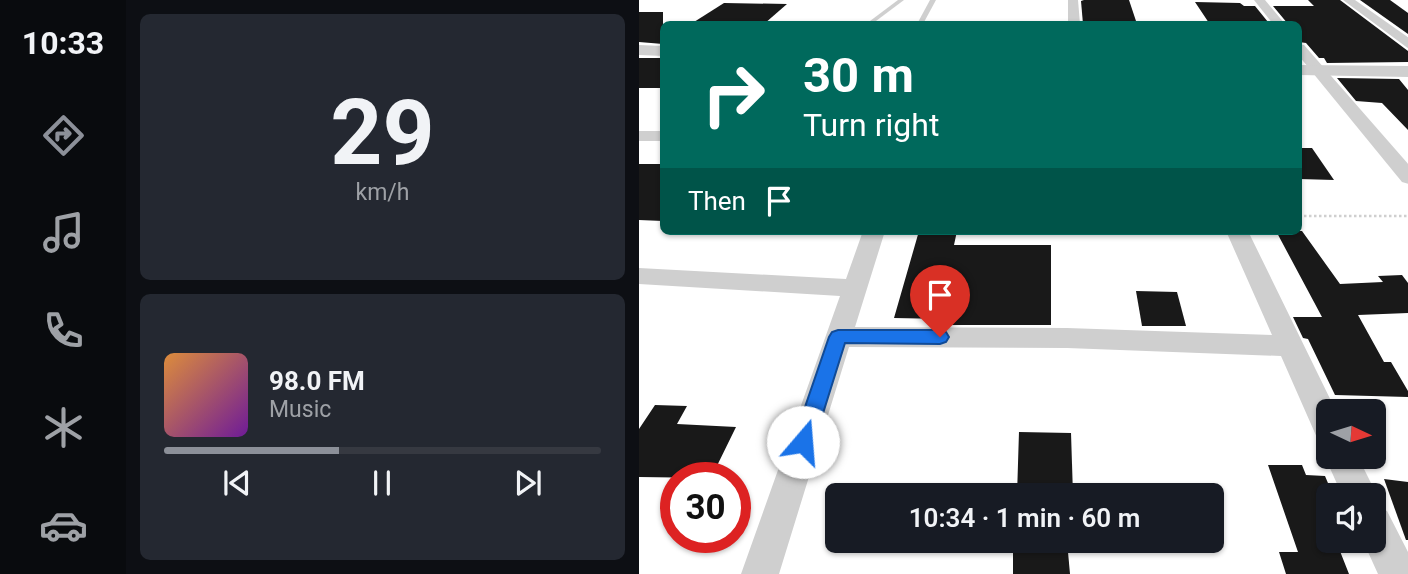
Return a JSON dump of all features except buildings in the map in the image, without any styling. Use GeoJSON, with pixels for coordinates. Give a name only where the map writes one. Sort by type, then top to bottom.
{"type":"FeatureCollection","features":[{"type":"Feature","properties":{"kind":"street"},"geometry":{"type":"LineString","coordinates":[[1073,0],[1074,21]]}},
{"type":"Feature","properties":{"kind":"street"},"geometry":{"type":"LineString","coordinates":[[1259,0],[1276,21]]}},
{"type":"Feature","properties":{"kind":"street"},"geometry":{"type":"LineString","coordinates":[[1348,0],[1408,45]]}},
{"type":"Feature","properties":{"kind":"street"},"geometry":{"type":"LineString","coordinates":[[639,50],[660,51]]}},
{"type":"Feature","properties":{"kind":"street"},"geometry":{"type":"LineString","coordinates":[[1308,70],[1408,72]]}},
{"type":"Feature","properties":{"kind":"street"},"geometry":{"type":"LineString","coordinates":[[1308,70],[1408,178]]}},
{"type":"Feature","properties":{"kind":"street"},"geometry":{"type":"LineString","coordinates":[[639,135],[660,136]]}},
{"type":"Feature","properties":{"kind":"street"},"geometry":{"type":"LineString","coordinates":[[760,574],[873,235]]}},
{"type":"Feature","properties":{"kind":"street"},"geometry":{"type":"LineString","coordinates":[[1239,235],[1316,403]]}},
{"type":"Feature","properties":{"kind":"street"},"geometry":{"type":"LineString","coordinates":[[639,276],[854,288]]}},
{"type":"Feature","properties":{"kind":"street"},"geometry":{"type":"LineString","coordinates":[[838,337],[1067,338],[1288,346]]}},
{"type":"Feature","properties":{"kind":"street"},"geometry":{"type":"LineString","coordinates":[[1386,549],[1398,574]]}},
{"type":"Feature","properties":{"kind":"lane"},"geometry":{"type":"LineString","coordinates":[[873,21],[901,0]]}},
{"type":"Feature","properties":{"kind":"lane"},"geometry":{"type":"LineString","coordinates":[[922,21],[933,0]]}},
{"type":"Feature","properties":{"kind":"path"},"geometry":{"type":"LineString","coordinates":[[1302,216],[1408,216]]}},
{"type":"Feature","properties":{"kind":"route"},"geometry":{"type":"LineString","coordinates":[[803,442],[838,337],[940,337]]}}]}
